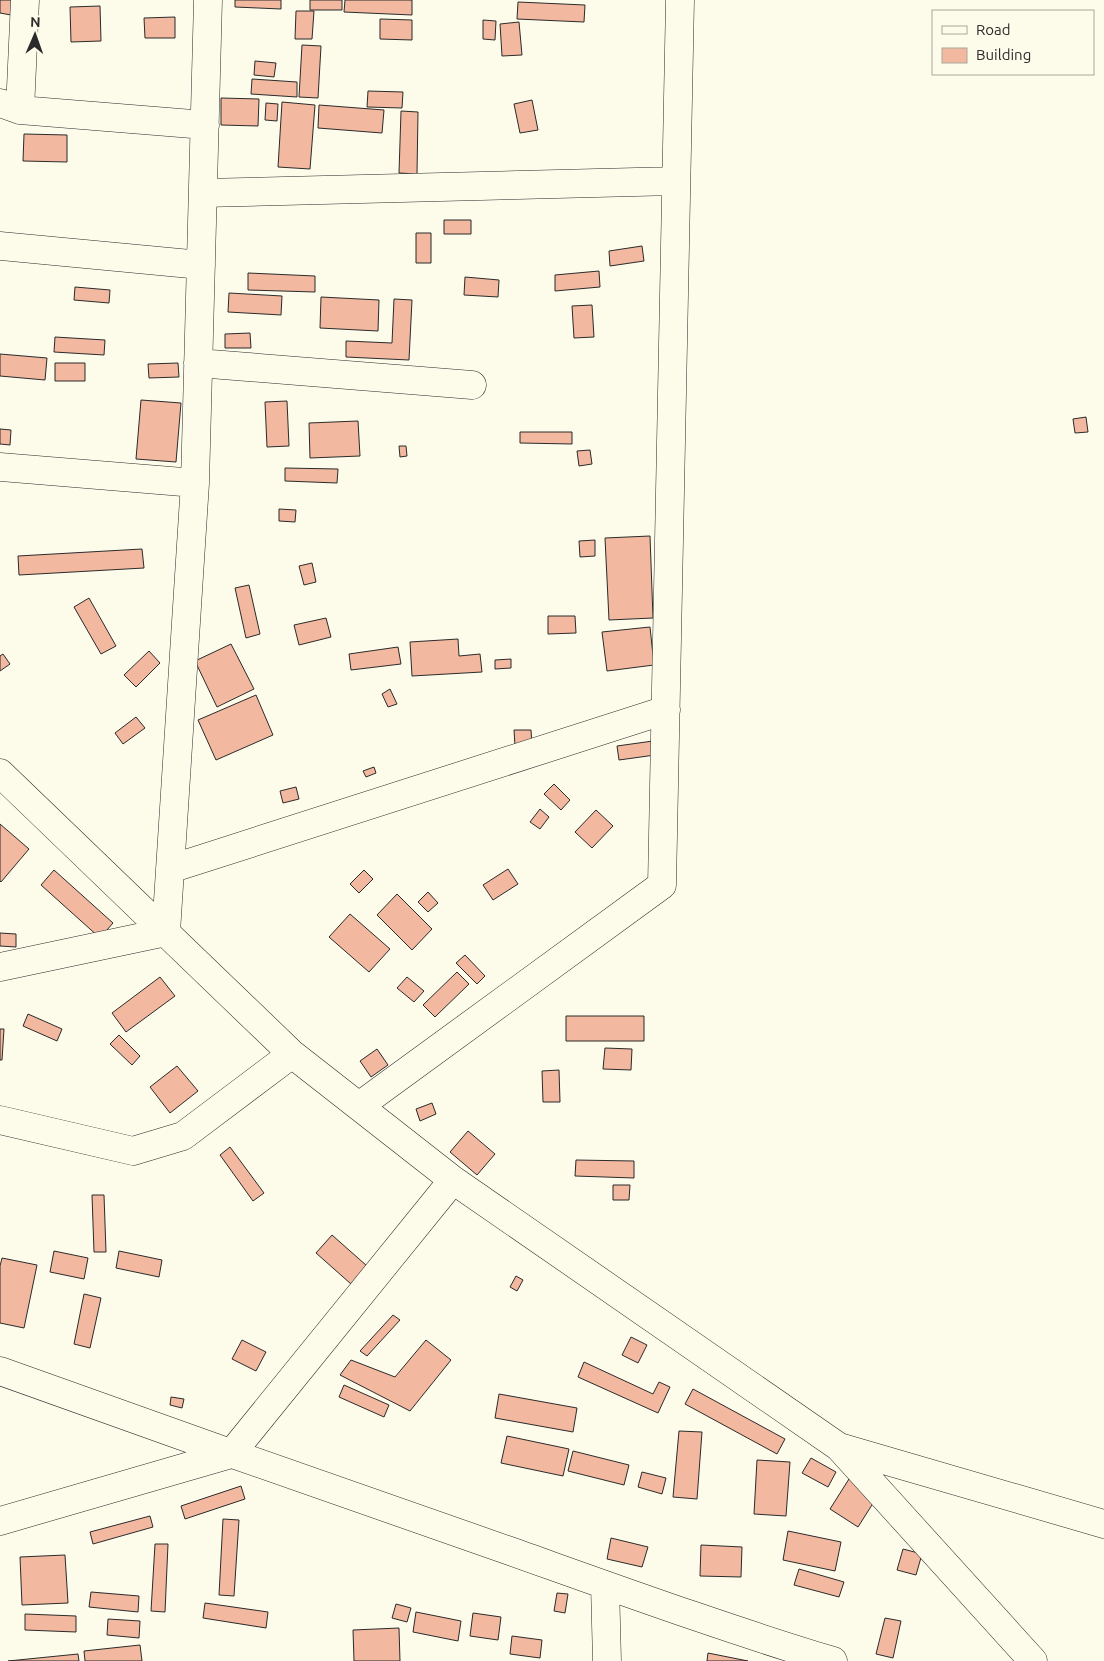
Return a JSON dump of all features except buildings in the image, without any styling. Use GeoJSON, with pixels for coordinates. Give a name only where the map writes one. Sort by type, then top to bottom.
{"type":"FeatureCollection","features":[{"type":"Feature","properties":{"kind":"street"},"geometry":{"type":"LineString","coordinates":[[25,0],[10,106],[204,126]]}},
{"type":"Feature","properties":{"kind":"street"},"geometry":{"type":"LineString","coordinates":[[166,932],[195,483],[208,0]]}},
{"type":"Feature","properties":{"kind":"street"},"geometry":{"type":"LineString","coordinates":[[359,1106],[662,886],[680,0]]}},
{"type":"Feature","properties":{"kind":"street"},"geometry":{"type":"LineString","coordinates":[[203,193],[675,181]]}},
{"type":"Feature","properties":{"kind":"street"},"geometry":{"type":"LineString","coordinates":[[0,246],[201,265]]}},
{"type":"Feature","properties":{"kind":"street"},"geometry":{"type":"LineString","coordinates":[[198,363],[472,385]]}},
{"type":"Feature","properties":{"kind":"street"},"geometry":{"type":"LineString","coordinates":[[0,466],[195,483]]}},
{"type":"Feature","properties":{"kind":"street"},"geometry":{"type":"LineString","coordinates":[[170,869],[666,710]]}},
{"type":"Feature","properties":{"kind":"street"},"geometry":{"type":"LineString","coordinates":[[0,773],[292,1054],[453,1180],[839,1447],[1033,1661]]}},
{"type":"Feature","properties":{"kind":"street"},"geometry":{"type":"LineString","coordinates":[[0,967],[166,932]]}},
{"type":"Feature","properties":{"kind":"street"},"geometry":{"type":"LineString","coordinates":[[0,1120],[133,1151],[183,1136],[292,1054]]}},
{"type":"Feature","properties":{"kind":"street"},"geometry":{"type":"LineString","coordinates":[[0,1520],[231,1454],[453,1180]]}},
{"type":"Feature","properties":{"kind":"street"},"geometry":{"type":"LineString","coordinates":[[0,1371],[605,1585],[775,1652],[833,1661]]}},
{"type":"Feature","properties":{"kind":"street"},"geometry":{"type":"LineString","coordinates":[[839,1447],[1104,1524]]}},
{"type":"Feature","properties":{"kind":"street"},"geometry":{"type":"LineString","coordinates":[[605,1585],[606,1661]]}}]}
